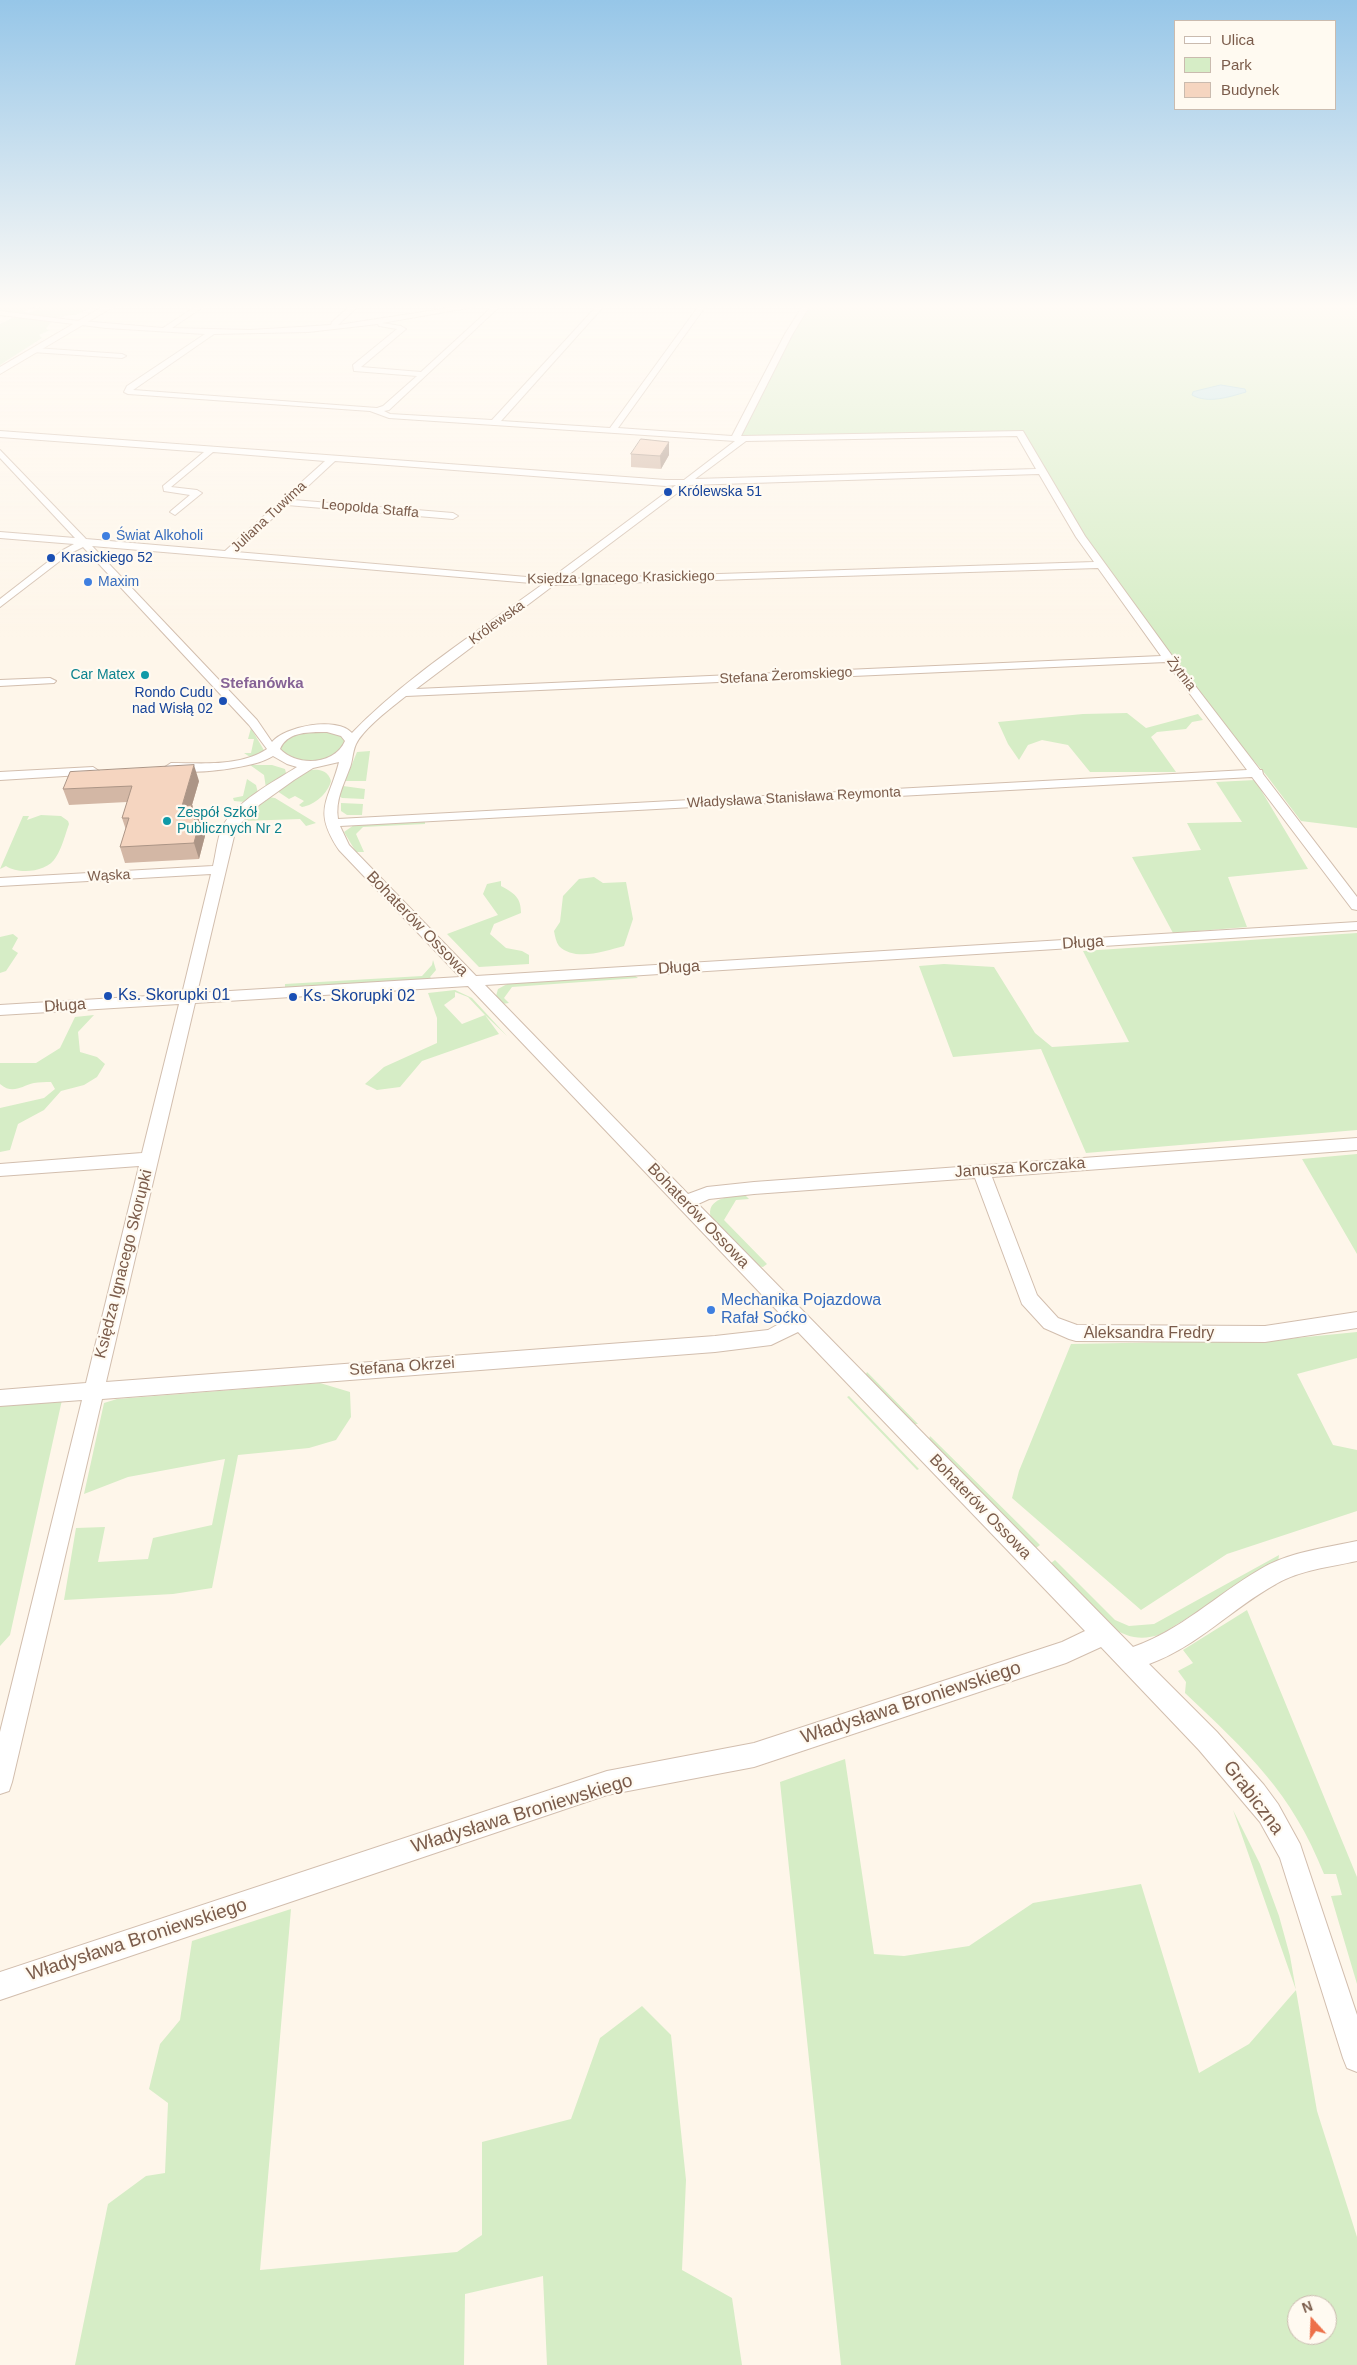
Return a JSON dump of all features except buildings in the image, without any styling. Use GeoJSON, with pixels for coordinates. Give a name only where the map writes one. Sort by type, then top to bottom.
{"type":"FeatureCollection","features":[{"type":"Feature","properties":{"kind":"street"},"geometry":{"type":"LineString","coordinates":[[410,417],[740,439],[750,417]]}},
{"type":"Feature","properties":{"kind":"street"},"geometry":{"type":"LineString","coordinates":[[494,423],[499,417]]}},
{"type":"Feature","properties":{"kind":"street"},"geometry":{"type":"LineString","coordinates":[[612,431],[622,417]]}},
{"type":"Feature","properties":{"kind":"street","name":"Żytnia"},"geometry":{"type":"LineString","coordinates":[[740,439],[1020,433],[1081,537],[1169,659],[1258,773],[1357,906]]}},
{"type":"Feature","properties":{"kind":"street"},"geometry":{"type":"LineString","coordinates":[[0,434],[688,483],[1042,471]]}},
{"type":"Feature","properties":{"kind":"street","name":"Królewska"},"geometry":{"type":"LineString","coordinates":[[349,747],[377,714],[403,693],[688,483],[740,439]]}},
{"type":"Feature","properties":{"kind":"street"},"geometry":{"type":"LineString","coordinates":[[175,512],[197,493],[167,489],[167,486],[211,450]]}},
{"type":"Feature","properties":{"kind":"street"},"geometry":{"type":"LineString","coordinates":[[0,453],[253,723],[268,745],[292,769]]}},
{"type":"Feature","properties":{"kind":"street","name":"Juliana Tuwima"},"geometry":{"type":"LineString","coordinates":[[228,554],[332,458]]}},
{"type":"Feature","properties":{"kind":"street","name":"Leopolda Staffa"},"geometry":{"type":"LineString","coordinates":[[286,502],[453,516]]}},
{"type":"Feature","properties":{"kind":"street","name":"Księdza Ignacego Krasickiego"},"geometry":{"type":"LineString","coordinates":[[0,535],[554,582],[1101,565]]}},
{"type":"Feature","properties":{"kind":"street"},"geometry":{"type":"LineString","coordinates":[[0,604],[66,552],[83,543]]}},
{"type":"Feature","properties":{"kind":"street"},"geometry":{"type":"LineString","coordinates":[[0,592],[14,593]]}},
{"type":"Feature","properties":{"kind":"street","name":"Stefana Żeromskiego"},"geometry":{"type":"LineString","coordinates":[[403,693],[1169,659]]}},
{"type":"Feature","properties":{"kind":"street"},"geometry":{"type":"LineString","coordinates":[[0,683],[50,681]]}},
{"type":"Feature","properties":{"kind":"street"},"geometry":{"type":"LineString","coordinates":[[253,723],[269,729],[299,731],[357,722],[377,714]]}},
{"type":"Feature","properties":{"kind":"street"},"geometry":{"type":"LineString","coordinates":[[328,728],[345,733],[349,747],[344,768],[331,800],[331,823]]}},
{"type":"Feature","properties":{"kind":"street"},"geometry":{"type":"LineString","coordinates":[[156,768],[249,763],[264,758],[282,738],[299,731]]}},
{"type":"Feature","properties":{"kind":"street","name":"Księdza Ignacego Skorupki"},"geometry":{"type":"LineString","coordinates":[[0,1782],[229,828],[233,820],[292,769],[334,760],[349,747]]}},
{"type":"Feature","properties":{"kind":"street"},"geometry":{"type":"LineString","coordinates":[[314,764],[333,772],[338,781]]}},
{"type":"Feature","properties":{"kind":"street"},"geometry":{"type":"LineString","coordinates":[[0,776],[107,770]]}},
{"type":"Feature","properties":{"kind":"street","name":"Władysława Stanisława Reymonta"},"geometry":{"type":"LineString","coordinates":[[331,823],[1258,773]]}},
{"type":"Feature","properties":{"kind":"street","name":"Bohaterów Ossowa"},"geometry":{"type":"LineString","coordinates":[[331,823],[338,838],[351,854],[800,1322],[1103,1634]]}},
{"type":"Feature","properties":{"kind":"street","name":"Wąska"},"geometry":{"type":"LineString","coordinates":[[0,882],[218,870]]}},
{"type":"Feature","properties":{"kind":"street","name":"Długa"},"geometry":{"type":"LineString","coordinates":[[0,1010],[1357,926]]}},
{"type":"Feature","properties":{"kind":"street","name":"Janusza Korczaka"},"geometry":{"type":"LineString","coordinates":[[686,1202],[714,1192],[1357,1144]]}},
{"type":"Feature","properties":{"kind":"street"},"geometry":{"type":"LineString","coordinates":[[0,1170],[149,1159]]}},
{"type":"Feature","properties":{"kind":"street","name":"Aleksandra Fredry"},"geometry":{"type":"LineString","coordinates":[[981,1171],[1029,1299],[1051,1323],[1076,1333],[1265,1334],[1357,1320]]}},
{"type":"Feature","properties":{"kind":"street","name":"Stefana Okrzei"},"geometry":{"type":"LineString","coordinates":[[0,1398],[715,1344],[770,1337],[800,1322]]}},
{"type":"Feature","properties":{"kind":"street"},"geometry":{"type":"LineString","coordinates":[[1128,1660],[1162,1648],[1174,1641],[1268,1576],[1301,1563],[1357,1551]]}},
{"type":"Feature","properties":{"kind":"street","name":"Grabiczna"},"geometry":{"type":"LineString","coordinates":[[1103,1634],[1242,1778],[1269,1813],[1281,1833],[1300,1876],[1357,2058]]}},
{"type":"Feature","properties":{"kind":"street","name":"Władysława Broniewskiego"},"geometry":{"type":"LineString","coordinates":[[0,1986],[607,1783],[754,1755],[1066,1652],[1103,1634]]}},
{"type":"Feature","properties":{"kind":"green space"},"geometry":{"type":"Polygon","coordinates":[[[750,417],[1357,417],[1357,828],[1301,821],[1267,776],[1162,654],[1086,538],[1022,432],[740,438],[750,417]]]}},
{"type":"Feature","properties":{"kind":"green space"},"geometry":{"type":"Polygon","coordinates":[[[1127,713],[1146,728],[1198,714],[1203,720],[1192,722],[1186,729],[1157,732],[1151,737],[1176,772],[1090,772],[1068,745],[1042,740],[1028,745],[1019,760],[1008,744],[998,722],[1083,714],[1127,713]]]}},
{"type":"Feature","properties":{"kind":"green space"},"geometry":{"type":"Polygon","coordinates":[[[251,728],[265,752],[250,757],[244,753],[251,753],[254,739],[248,739],[251,728]]]}},
{"type":"Feature","properties":{"kind":"green space"},"geometry":{"type":"Polygon","coordinates":[[[326,731],[341,735],[346,742],[335,756],[327,760],[305,761],[285,754],[280,750],[280,746],[285,741],[296,735],[307,732],[326,731]]]}},
{"type":"Feature","properties":{"kind":"green space"},"geometry":{"type":"Polygon","coordinates":[[[370,751],[366,781],[345,781],[357,752],[370,751]]]}},
{"type":"Feature","properties":{"kind":"green space"},"geometry":{"type":"Polygon","coordinates":[[[250,765],[272,765],[285,769],[286,773],[266,788],[264,775],[250,765]]]}},
{"type":"Feature","properties":{"kind":"green space"},"geometry":{"type":"Polygon","coordinates":[[[310,770],[323,771],[328,774],[331,781],[324,794],[316,801],[302,807],[299,805],[304,801],[295,796],[289,799],[277,791],[304,772],[310,770]]]}},
{"type":"Feature","properties":{"kind":"green space"},"geometry":{"type":"Polygon","coordinates":[[[247,779],[256,785],[258,793],[245,802],[234,801],[233,798],[243,796],[247,779]]]}},
{"type":"Feature","properties":{"kind":"green space"},"geometry":{"type":"Polygon","coordinates":[[[1255,780],[1308,869],[1228,877],[1247,927],[1173,933],[1132,857],[1201,850],[1187,823],[1242,822],[1216,782],[1255,780]]]}},
{"type":"Feature","properties":{"kind":"green space"},"geometry":{"type":"Polygon","coordinates":[[[343,786],[365,789],[364,799],[342,798],[339,796],[343,786]]]}},
{"type":"Feature","properties":{"kind":"green space"},"geometry":{"type":"Polygon","coordinates":[[[268,797],[275,798],[316,823],[306,826],[300,819],[242,821],[239,832],[233,832],[241,818],[268,797]]]}},
{"type":"Feature","properties":{"kind":"green space"},"geometry":{"type":"Polygon","coordinates":[[[341,803],[363,804],[362,815],[347,815],[341,811],[341,803]]]}},
{"type":"Feature","properties":{"kind":"green space"},"geometry":{"type":"Polygon","coordinates":[[[41,815],[61,816],[68,821],[69,824],[65,837],[56,857],[47,866],[40,869],[25,871],[6,866],[0,869],[23,816],[29,816],[27,820],[41,815]]]}},
{"type":"Feature","properties":{"kind":"green space"},"geometry":{"type":"Polygon","coordinates":[[[425,821],[425,824],[363,827],[356,834],[364,852],[356,852],[344,832],[354,825],[425,821]]]}},
{"type":"Feature","properties":{"kind":"green space"},"geometry":{"type":"Polygon","coordinates":[[[594,877],[603,883],[626,882],[633,919],[624,946],[590,954],[566,951],[556,941],[554,931],[560,922],[563,896],[579,879],[594,877]]]}},
{"type":"Feature","properties":{"kind":"green space"},"geometry":{"type":"Polygon","coordinates":[[[501,881],[501,886],[513,893],[518,899],[521,913],[494,924],[490,934],[506,948],[522,951],[529,955],[529,964],[479,967],[447,934],[498,915],[483,894],[487,884],[501,881]]]}},
{"type":"Feature","properties":{"kind":"green space"},"geometry":{"type":"Polygon","coordinates":[[[1357,933],[1357,1130],[1086,1153],[1041,1049],[953,1057],[919,966],[944,964],[994,967],[1035,1033],[1052,1047],[1129,1042],[1083,951],[1357,933]]]}},
{"type":"Feature","properties":{"kind":"green space"},"geometry":{"type":"Polygon","coordinates":[[[13,934],[18,938],[12,949],[18,953],[6,971],[0,973],[0,937],[13,934]]]}},
{"type":"Feature","properties":{"kind":"green space"},"geometry":{"type":"Polygon","coordinates":[[[433,960],[436,970],[430,977],[432,979],[285,988],[285,984],[422,976],[432,965],[433,960]]]}},
{"type":"Feature","properties":{"kind":"green space"},"geometry":{"type":"Polygon","coordinates":[[[634,975],[638,978],[512,987],[504,998],[509,1003],[502,1004],[496,996],[498,989],[509,983],[634,975]]]}},
{"type":"Feature","properties":{"kind":"green space"},"geometry":{"type":"Polygon","coordinates":[[[455,990],[472,998],[507,1036],[485,1015],[499,1034],[422,1061],[400,1087],[377,1090],[365,1084],[384,1067],[437,1043],[437,1018],[428,993],[455,990]],[[455,992],[455,997],[444,1005],[462,1024],[485,1015],[468,997],[455,992]]]}},
{"type":"Feature","properties":{"kind":"green space"},"geometry":{"type":"Polygon","coordinates":[[[94,1015],[78,1032],[80,1052],[97,1057],[105,1064],[97,1077],[84,1085],[61,1091],[44,1110],[18,1124],[10,1150],[0,1152],[0,1108],[44,1098],[55,1089],[51,1082],[40,1082],[17,1089],[9,1089],[0,1084],[0,1063],[36,1063],[60,1048],[75,1017],[94,1015]]]}},
{"type":"Feature","properties":{"kind":"green space"},"geometry":{"type":"Polygon","coordinates":[[[1357,1154],[1357,1254],[1302,1159],[1357,1154]]]}},
{"type":"Feature","properties":{"kind":"green space"},"geometry":{"type":"Polygon","coordinates":[[[744,1194],[749,1199],[736,1200],[724,1220],[767,1264],[763,1267],[756,1266],[711,1218],[710,1211],[715,1202],[726,1197],[744,1194]]]}},
{"type":"Feature","properties":{"kind":"green space"},"geometry":{"type":"Polygon","coordinates":[[[1357,1332],[1357,1358],[1297,1374],[1333,1445],[1357,1450],[1357,1511],[1227,1554],[1141,1610],[1012,1498],[1019,1471],[1071,1344],[1276,1340],[1357,1332]]]}},
{"type":"Feature","properties":{"kind":"green space"},"geometry":{"type":"Polygon","coordinates":[[[867,1372],[918,1424],[909,1424],[864,1378],[867,1372]]]}},
{"type":"Feature","properties":{"kind":"green space"},"geometry":{"type":"Polygon","coordinates":[[[320,1383],[350,1392],[351,1417],[336,1440],[309,1448],[238,1455],[212,1588],[173,1594],[64,1600],[76,1528],[105,1527],[98,1562],[148,1559],[153,1538],[212,1525],[225,1459],[128,1477],[84,1494],[104,1403],[117,1399],[320,1383]]]}},
{"type":"Feature","properties":{"kind":"green space"},"geometry":{"type":"Polygon","coordinates":[[[849,1396],[919,1469],[917,1470],[847,1397],[849,1396]]]}},
{"type":"Feature","properties":{"kind":"green space"},"geometry":{"type":"Polygon","coordinates":[[[62,1400],[10,1635],[0,1646],[0,1405],[62,1400]]]}},
{"type":"Feature","properties":{"kind":"green space"},"geometry":{"type":"Polygon","coordinates":[[[930,1436],[1040,1545],[1036,1548],[1029,1547],[928,1443],[930,1436]]]}},
{"type":"Feature","properties":{"kind":"green space"},"geometry":{"type":"Polygon","coordinates":[[[1279,1555],[1278,1563],[1161,1634],[1139,1638],[1120,1632],[1103,1620],[1052,1569],[1051,1563],[1055,1560],[1115,1620],[1129,1626],[1154,1624],[1279,1555]]]}},
{"type":"Feature","properties":{"kind":"green space"},"geometry":{"type":"Polygon","coordinates":[[[1247,1610],[1357,1877],[1357,1984],[1331,1896],[1342,1895],[1336,1874],[1324,1874],[1297,1819],[1282,1796],[1248,1755],[1185,1693],[1186,1682],[1178,1671],[1193,1663],[1183,1650],[1247,1610]]]}},
{"type":"Feature","properties":{"kind":"green space"},"geometry":{"type":"Polygon","coordinates":[[[845,1759],[874,1954],[904,1956],[969,1946],[1033,1903],[1141,1884],[1199,2073],[1249,2044],[1296,1990],[1317,2111],[1357,2237],[1357,2365],[841,2365],[780,1782],[845,1759]]]}},
{"type":"Feature","properties":{"kind":"green space"},"geometry":{"type":"Polygon","coordinates":[[[1233,1810],[1260,1864],[1279,1916],[1290,1956],[1296,1990],[1233,1810]]]}},
{"type":"Feature","properties":{"kind":"green space"},"geometry":{"type":"Polygon","coordinates":[[[291,1909],[260,2270],[457,2252],[482,2235],[482,2142],[571,2119],[600,2038],[642,2006],[671,2035],[686,2180],[682,2270],[732,2298],[742,2365],[547,2365],[543,2276],[465,2294],[464,2365],[75,2365],[108,2204],[146,2176],[165,2173],[168,2103],[149,2089],[160,2044],[180,2020],[192,1941],[291,1909]]]}},
{"type":"Feature","properties":{"kind":"place","name":"Królewska 51"},"geometry":{"type":"Point","coordinates":[668,492]}},
{"type":"Feature","properties":{"kind":"place","name":"Świat Alkoholi"},"geometry":{"type":"Point","coordinates":[106,536]}},
{"type":"Feature","properties":{"kind":"place","name":"Krasickiego 52"},"geometry":{"type":"Point","coordinates":[51,558]}},
{"type":"Feature","properties":{"kind":"place","name":"Maxim"},"geometry":{"type":"Point","coordinates":[88,582]}},
{"type":"Feature","properties":{"kind":"place","name":"Car Matex"},"geometry":{"type":"Point","coordinates":[145,675]}},
{"type":"Feature","properties":{"kind":"place","name":"Rondo Cudu nad Wisłą 02"},"geometry":{"type":"Point","coordinates":[223,701]}},
{"type":"Feature","properties":{"kind":"place","name":"Zespół Szkół Publicznych Nr 2"},"geometry":{"type":"Point","coordinates":[167,821]}},
{"type":"Feature","properties":{"kind":"place","name":"Ks. Skorupki 01"},"geometry":{"type":"Point","coordinates":[108,996]}},
{"type":"Feature","properties":{"kind":"place","name":"Ks. Skorupki 02"},"geometry":{"type":"Point","coordinates":[293,997]}},
{"type":"Feature","properties":{"kind":"place","name":"Mechanika Pojazdowa Rafał Soćko"},"geometry":{"type":"Point","coordinates":[711,1310]}},
{"type":"Feature","properties":{"kind":"district","name":"Stefanówka"},"geometry":{"type":"Point","coordinates":[262,684]}}]}
